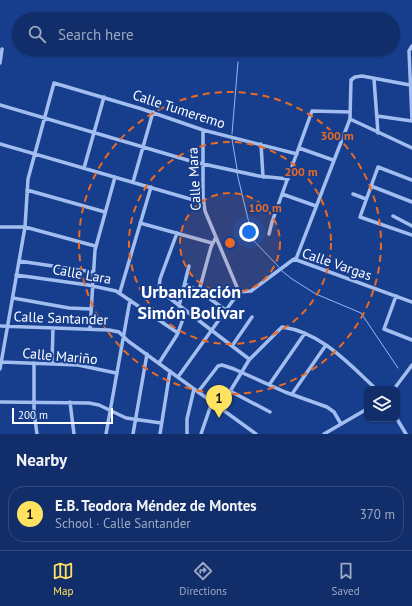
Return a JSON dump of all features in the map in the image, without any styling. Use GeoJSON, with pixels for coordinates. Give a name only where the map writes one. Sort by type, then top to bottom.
{"type":"FeatureCollection","features":[{"type":"Feature","properties":{"kind":"street"},"geometry":{"type":"LineString","coordinates":[[377,116],[412,120],[409,51],[412,46]]}},
{"type":"Feature","properties":{"kind":"street"},"geometry":{"type":"LineString","coordinates":[[0,63],[2,49]]}},
{"type":"Feature","properties":{"kind":"street"},"geometry":{"type":"LineString","coordinates":[[296,259],[350,119],[351,80],[360,76],[410,86]]}},
{"type":"Feature","properties":{"kind":"street"},"geometry":{"type":"LineString","coordinates":[[374,78],[378,133]]}},
{"type":"Feature","properties":{"kind":"street","name":"Calle Tumeremo"},"geometry":{"type":"LineString","coordinates":[[44,118],[54,83],[154,112],[203,130],[297,154]]}},
{"type":"Feature","properties":{"kind":"street"},"geometry":{"type":"LineString","coordinates":[[84,168],[104,97]]}},
{"type":"Feature","properties":{"kind":"street"},"geometry":{"type":"LineString","coordinates":[[0,104],[203,164],[262,177],[288,179]]}},
{"type":"Feature","properties":{"kind":"street"},"geometry":{"type":"LineString","coordinates":[[270,234],[272,222],[312,111],[350,112]]}},
{"type":"Feature","properties":{"kind":"street"},"geometry":{"type":"LineString","coordinates":[[133,182],[154,112]]}},
{"type":"Feature","properties":{"kind":"street"},"geometry":{"type":"LineString","coordinates":[[0,369],[25,227],[27,190],[44,118]]}},
{"type":"Feature","properties":{"kind":"street"},"geometry":{"type":"LineString","coordinates":[[350,119],[412,148]]}},
{"type":"Feature","properties":{"kind":"street","name":"Calle Mara"},"geometry":{"type":"LineString","coordinates":[[203,130],[204,203],[208,220],[240,292]]}},
{"type":"Feature","properties":{"kind":"street"},"geometry":{"type":"LineString","coordinates":[[0,144],[204,203]]}},
{"type":"Feature","properties":{"kind":"street"},"geometry":{"type":"LineString","coordinates":[[261,144],[262,177]]}},
{"type":"Feature","properties":{"kind":"street"},"geometry":{"type":"LineString","coordinates":[[299,148],[333,160]]}},
{"type":"Feature","properties":{"kind":"street"},"geometry":{"type":"LineString","coordinates":[[412,180],[378,166],[360,217],[412,235]]}},
{"type":"Feature","properties":{"kind":"street"},"geometry":{"type":"LineString","coordinates":[[90,329],[95,246],[115,177]]}},
{"type":"Feature","properties":{"kind":"street"},"geometry":{"type":"LineString","coordinates":[[371,186],[412,202]]}},
{"type":"Feature","properties":{"kind":"street"},"geometry":{"type":"LineString","coordinates":[[120,292],[151,187]]}},
{"type":"Feature","properties":{"kind":"street"},"geometry":{"type":"LineString","coordinates":[[27,190],[105,212]]}},
{"type":"Feature","properties":{"kind":"street"},"geometry":{"type":"LineString","coordinates":[[282,194],[316,206]]}},
{"type":"Feature","properties":{"kind":"street"},"geometry":{"type":"LineString","coordinates":[[353,194],[366,199]]}},
{"type":"Feature","properties":{"kind":"street"},"geometry":{"type":"LineString","coordinates":[[393,216],[412,226]]}},
{"type":"Feature","properties":{"kind":"street"},"geometry":{"type":"LineString","coordinates":[[140,223],[212,243]]}},
{"type":"Feature","properties":{"kind":"street"},"geometry":{"type":"LineString","coordinates":[[0,227],[25,227],[95,246]]}},
{"type":"Feature","properties":{"kind":"street"},"geometry":{"type":"LineString","coordinates":[[177,233],[158,287],[161,292],[250,359]]}},
{"type":"Feature","properties":{"kind":"street"},"geometry":{"type":"LineString","coordinates":[[199,291],[212,243],[216,237]]}},
{"type":"Feature","properties":{"kind":"street","name":"Calle Vargas"},"geometry":{"type":"LineString","coordinates":[[240,292],[251,291],[292,260],[296,259],[412,302]]}},
{"type":"Feature","properties":{"kind":"street"},"geometry":{"type":"LineString","coordinates":[[19,261],[93,272]]}},
{"type":"Feature","properties":{"kind":"street"},"geometry":{"type":"LineString","coordinates":[[179,306],[189,266]]}},
{"type":"Feature","properties":{"kind":"street","name":"Calle Lara"},"geometry":{"type":"LineString","coordinates":[[16,275],[92,286],[120,292],[160,322],[178,333]]}},
{"type":"Feature","properties":{"kind":"street"},"geometry":{"type":"LineString","coordinates":[[185,284],[199,291],[226,311]]}},
{"type":"Feature","properties":{"kind":"street"},"geometry":{"type":"LineString","coordinates":[[178,377],[240,292]]}},
{"type":"Feature","properties":{"kind":"street"},"geometry":{"type":"LineString","coordinates":[[396,296],[384,329],[412,340]]}},
{"type":"Feature","properties":{"kind":"street"},"geometry":{"type":"LineString","coordinates":[[12,298],[69,308],[91,309]]}},
{"type":"Feature","properties":{"kind":"street"},"geometry":{"type":"LineString","coordinates":[[106,434],[130,300]]}},
{"type":"Feature","properties":{"kind":"street"},"geometry":{"type":"LineString","coordinates":[[159,363],[178,333],[186,311]]}},
{"type":"Feature","properties":{"kind":"street"},"geometry":{"type":"LineString","coordinates":[[232,346],[252,317]]}},
{"type":"Feature","properties":{"kind":"street","name":"Calle Santander"},"geometry":{"type":"LineString","coordinates":[[0,326],[90,329],[118,332],[256,434]]}},
{"type":"Feature","properties":{"kind":"street"},"geometry":{"type":"LineString","coordinates":[[52,364],[53,328]]}},
{"type":"Feature","properties":{"kind":"street"},"geometry":{"type":"LineString","coordinates":[[220,408],[250,359],[281,328],[305,333],[326,345],[373,386]]}},
{"type":"Feature","properties":{"kind":"street"},"geometry":{"type":"LineString","coordinates":[[269,385],[305,333]]}},
{"type":"Feature","properties":{"kind":"street"},"geometry":{"type":"LineString","coordinates":[[292,394],[326,345]]}},
{"type":"Feature","properties":{"kind":"street"},"geometry":{"type":"LineString","coordinates":[[133,434],[147,354]]}},
{"type":"Feature","properties":{"kind":"street","name":"Calle Mariño"},"geometry":{"type":"LineString","coordinates":[[1,362],[82,366],[116,373]]}},
{"type":"Feature","properties":{"kind":"street"},"geometry":{"type":"LineString","coordinates":[[34,363],[34,402],[37,434]]}},
{"type":"Feature","properties":{"kind":"street"},"geometry":{"type":"LineString","coordinates":[[198,392],[219,365],[242,371],[269,385],[327,407],[334,412],[341,424]]}},
{"type":"Feature","properties":{"kind":"street"},"geometry":{"type":"LineString","coordinates":[[396,386],[412,365]]}},
{"type":"Feature","properties":{"kind":"street"},"geometry":{"type":"LineString","coordinates":[[160,434],[170,371]]}},
{"type":"Feature","properties":{"kind":"street"},"geometry":{"type":"LineString","coordinates":[[188,434],[187,419],[194,389]]}},
{"type":"Feature","properties":{"kind":"street"},"geometry":{"type":"LineString","coordinates":[[230,391],[270,412]]}},
{"type":"Feature","properties":{"kind":"street"},"geometry":{"type":"LineString","coordinates":[[0,402],[70,402],[94,404],[110,410],[118,415],[136,420],[161,423]]}},
{"type":"Feature","properties":{"kind":"street"},"geometry":{"type":"LineString","coordinates":[[70,402],[74,434]]}},
{"type":"Feature","properties":{"kind":"street"},"geometry":{"type":"LineString","coordinates":[[201,434],[212,402]]}},
{"type":"Feature","properties":{"kind":"street"},"geometry":{"type":"LineString","coordinates":[[324,434],[364,411]]}},
{"type":"Feature","properties":{"kind":"street"},"geometry":{"type":"LineString","coordinates":[[399,422],[406,434]]}},
{"type":"Feature","properties":{"kind":"waterway"},"geometry":{"type":"LineString","coordinates":[[232,134],[238,62]]}},
{"type":"Feature","properties":{"kind":"waterway"},"geometry":{"type":"LineString","coordinates":[[232,139],[237,169]]}},
{"type":"Feature","properties":{"kind":"waterway"},"geometry":{"type":"LineString","coordinates":[[237,173],[253,240],[279,267]]}},
{"type":"Feature","properties":{"kind":"waterway"},"geometry":{"type":"LineString","coordinates":[[282,271],[316,294],[361,313],[398,368]]}},
{"type":"Feature","properties":{"kind":"place","name":"E.B. Teodora Méndez de Montes"},"geometry":{"type":"Point","coordinates":[219,418]}},
{"type":"Feature","properties":{"kind":"district","name":"Urbanización Simón Bolívar"},"geometry":{"type":"Point","coordinates":[191,301]}}]}
